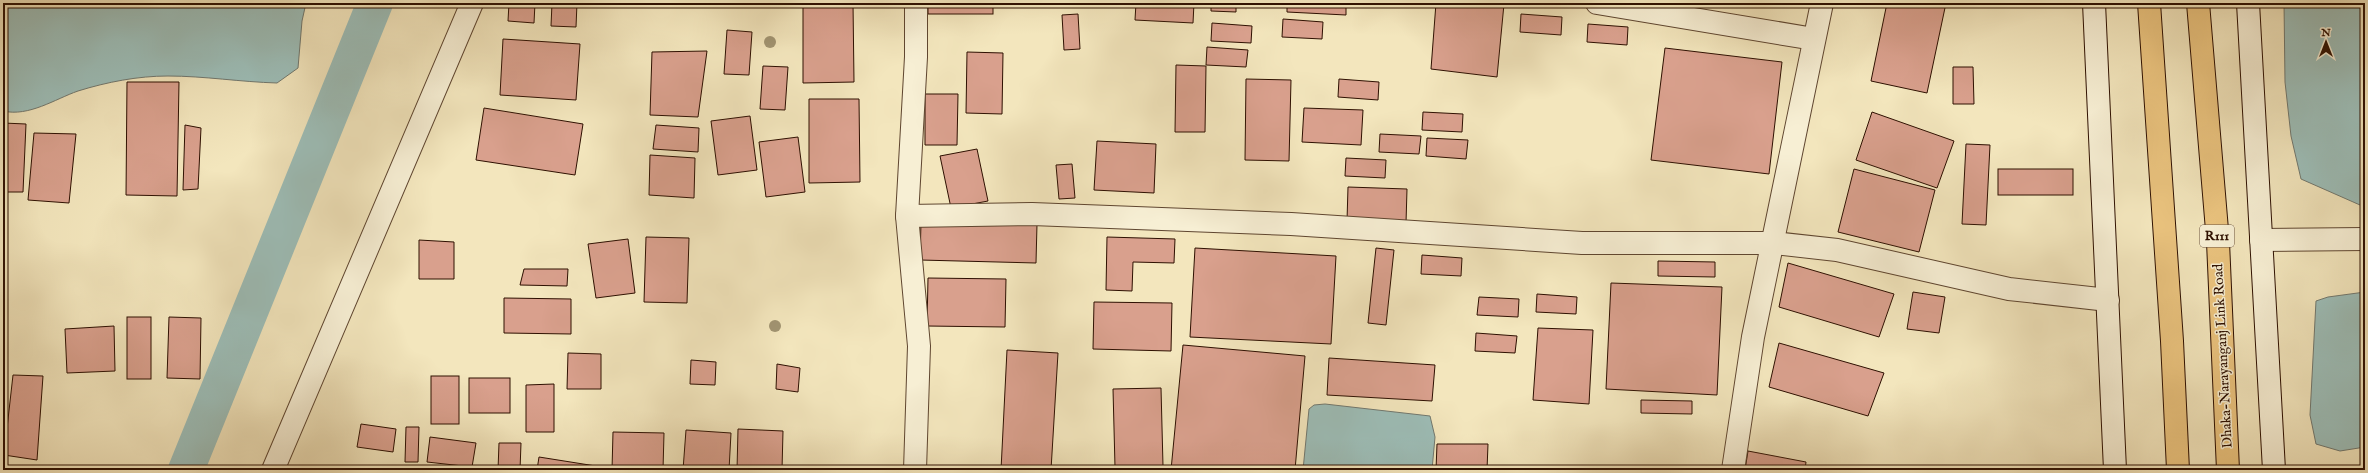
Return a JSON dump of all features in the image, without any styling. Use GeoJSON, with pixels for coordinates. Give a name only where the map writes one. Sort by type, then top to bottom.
{"type":"FeatureCollection","features":[{"type":"Feature","properties":{"kind":"main road"},"geometry":{"type":"LineString","coordinates":[[2149,3],[2172,341],[2178,470]]}},
{"type":"Feature","properties":{"kind":"main road","name":"Dhaka-Narayanganj Link Road"},"geometry":{"type":"LineString","coordinates":[[2198,3],[2218,242],[2228,470]]}},
{"type":"Feature","properties":{"kind":"street"},"geometry":{"type":"LineString","coordinates":[[273,470],[472,3]]}},
{"type":"Feature","properties":{"kind":"street"},"geometry":{"type":"LineString","coordinates":[[915,470],[919,346],[907,216],[916,57],[916,3]]}},
{"type":"Feature","properties":{"kind":"street"},"geometry":{"type":"LineString","coordinates":[[1597,3],[1814,39]]}},
{"type":"Feature","properties":{"kind":"street"},"geometry":{"type":"LineString","coordinates":[[1733,470],[1754,337],[1822,3]]}},
{"type":"Feature","properties":{"kind":"street"},"geometry":{"type":"LineString","coordinates":[[2094,3],[2115,470]]}},
{"type":"Feature","properties":{"kind":"street"},"geometry":{"type":"LineString","coordinates":[[2248,3],[2274,470]]}},
{"type":"Feature","properties":{"kind":"street"},"geometry":{"type":"LineString","coordinates":[[907,216],[1032,214],[1291,224],[1582,243],[1774,243],[1837,250],[2009,289],[2108,300]]}},
{"type":"Feature","properties":{"kind":"street"},"geometry":{"type":"LineString","coordinates":[[2261,240],[2365,239]]}},
{"type":"Feature","properties":{"kind":"water"},"geometry":{"type":"Polygon","coordinates":[[[3,3],[306,3],[302,21],[298,68],[277,83],[182,76],[145,77],[111,82],[78,91],[42,106],[22,112],[13,112],[3,111],[3,3]]]}},
{"type":"Feature","properties":{"kind":"water"},"geometry":{"type":"Polygon","coordinates":[[[2284,3],[2365,3],[2365,205],[2360,205],[2301,179],[2291,136],[2285,82],[2284,3]]]}},
{"type":"Feature","properties":{"kind":"water"},"geometry":{"type":"Polygon","coordinates":[[[2365,292],[2365,447],[2340,451],[2316,444],[2310,415],[2316,301],[2328,297],[2365,292]]]}},
{"type":"Feature","properties":{"kind":"water"},"geometry":{"type":"Polygon","coordinates":[[[1325,404],[1430,416],[1435,437],[1432,470],[1303,470],[1309,409],[1314,405],[1325,404]]]}},
{"type":"Feature","properties":{"kind":"building"},"geometry":{"type":"Polygon","coordinates":[[[509,3],[535,3],[534,23],[508,21],[509,3]]]}},
{"type":"Feature","properties":{"kind":"building"},"geometry":{"type":"Polygon","coordinates":[[[552,3],[577,3],[576,27],[551,26],[552,3]]]}},
{"type":"Feature","properties":{"kind":"building"},"geometry":{"type":"Polygon","coordinates":[[[803,3],[853,3],[854,82],[803,83],[803,3]]]}},
{"type":"Feature","properties":{"kind":"building"},"geometry":{"type":"Polygon","coordinates":[[[928,3],[993,3],[993,14],[928,14],[928,3]]]}},
{"type":"Feature","properties":{"kind":"building"},"geometry":{"type":"Polygon","coordinates":[[[1136,3],[1194,3],[1193,23],[1135,20],[1136,3]]]}},
{"type":"Feature","properties":{"kind":"building"},"geometry":{"type":"Polygon","coordinates":[[[1211,3],[1236,3],[1236,12],[1211,11],[1211,3]]]}},
{"type":"Feature","properties":{"kind":"building"},"geometry":{"type":"Polygon","coordinates":[[[1287,3],[1346,3],[1346,15],[1287,12],[1287,3]]]}},
{"type":"Feature","properties":{"kind":"building"},"geometry":{"type":"Polygon","coordinates":[[[1436,3],[1504,4],[1497,77],[1431,69],[1436,3]]]}},
{"type":"Feature","properties":{"kind":"building"},"geometry":{"type":"Polygon","coordinates":[[[1887,3],[1946,3],[1927,93],[1871,81],[1887,3]]]}},
{"type":"Feature","properties":{"kind":"building"},"geometry":{"type":"Polygon","coordinates":[[[1078,14],[1080,49],[1064,50],[1062,15],[1078,14]]]}},
{"type":"Feature","properties":{"kind":"building"},"geometry":{"type":"Polygon","coordinates":[[[1521,14],[1562,17],[1561,35],[1520,32],[1521,14]]]}},
{"type":"Feature","properties":{"kind":"building"},"geometry":{"type":"Polygon","coordinates":[[[1283,19],[1323,22],[1322,39],[1282,37],[1283,19]]]}},
{"type":"Feature","properties":{"kind":"building"},"geometry":{"type":"Polygon","coordinates":[[[1212,23],[1252,26],[1251,43],[1211,41],[1212,23]]]}},
{"type":"Feature","properties":{"kind":"building"},"geometry":{"type":"Polygon","coordinates":[[[1588,24],[1628,27],[1627,45],[1587,42],[1588,24]]]}},
{"type":"Feature","properties":{"kind":"building"},"geometry":{"type":"Polygon","coordinates":[[[727,30],[752,32],[749,75],[724,74],[727,30]]]}},
{"type":"Feature","properties":{"kind":"building"},"geometry":{"type":"Polygon","coordinates":[[[503,39],[580,44],[576,100],[500,95],[503,39]]]}},
{"type":"Feature","properties":{"kind":"building"},"geometry":{"type":"Polygon","coordinates":[[[1207,47],[1248,50],[1246,67],[1206,65],[1207,47]]]}},
{"type":"Feature","properties":{"kind":"building"},"geometry":{"type":"Polygon","coordinates":[[[1665,48],[1782,62],[1769,174],[1651,160],[1665,48]]]}},
{"type":"Feature","properties":{"kind":"building"},"geometry":{"type":"Polygon","coordinates":[[[707,51],[698,117],[650,115],[652,52],[707,51]]]}},
{"type":"Feature","properties":{"kind":"building"},"geometry":{"type":"Polygon","coordinates":[[[967,52],[1003,53],[1002,114],[966,113],[967,52]]]}},
{"type":"Feature","properties":{"kind":"building"},"geometry":{"type":"Polygon","coordinates":[[[1176,65],[1206,66],[1205,132],[1175,132],[1176,65]]]}},
{"type":"Feature","properties":{"kind":"building"},"geometry":{"type":"Polygon","coordinates":[[[763,66],[788,67],[785,110],[760,109],[763,66]]]}},
{"type":"Feature","properties":{"kind":"building"},"geometry":{"type":"Polygon","coordinates":[[[1953,67],[1973,67],[1974,104],[1953,104],[1953,67]]]}},
{"type":"Feature","properties":{"kind":"building"},"geometry":{"type":"Polygon","coordinates":[[[1246,79],[1291,80],[1289,161],[1245,160],[1246,79]]]}},
{"type":"Feature","properties":{"kind":"building"},"geometry":{"type":"Polygon","coordinates":[[[1339,79],[1379,82],[1378,100],[1338,97],[1339,79]]]}},
{"type":"Feature","properties":{"kind":"building"},"geometry":{"type":"Polygon","coordinates":[[[127,82],[179,82],[177,196],[126,195],[127,82]]]}},
{"type":"Feature","properties":{"kind":"building"},"geometry":{"type":"Polygon","coordinates":[[[925,94],[958,94],[957,145],[925,145],[925,94]]]}},
{"type":"Feature","properties":{"kind":"building"},"geometry":{"type":"Polygon","coordinates":[[[809,99],[859,99],[860,182],[809,183],[809,99]]]}},
{"type":"Feature","properties":{"kind":"building"},"geometry":{"type":"Polygon","coordinates":[[[484,108],[583,124],[575,175],[476,160],[484,108]]]}},
{"type":"Feature","properties":{"kind":"building"},"geometry":{"type":"Polygon","coordinates":[[[1304,108],[1363,110],[1361,145],[1302,142],[1304,108]]]}},
{"type":"Feature","properties":{"kind":"building"},"geometry":{"type":"Polygon","coordinates":[[[1423,112],[1463,114],[1462,132],[1422,130],[1423,112]]]}},
{"type":"Feature","properties":{"kind":"building"},"geometry":{"type":"Polygon","coordinates":[[[1872,112],[1954,141],[1937,188],[1856,160],[1872,112]]]}},
{"type":"Feature","properties":{"kind":"building"},"geometry":{"type":"Polygon","coordinates":[[[750,116],[757,170],[718,175],[711,121],[750,116]]]}},
{"type":"Feature","properties":{"kind":"building"},"geometry":{"type":"Polygon","coordinates":[[[3,123],[26,124],[23,192],[3,192],[3,123]]]}},
{"type":"Feature","properties":{"kind":"building"},"geometry":{"type":"Polygon","coordinates":[[[185,125],[201,128],[198,189],[183,190],[185,125]]]}},
{"type":"Feature","properties":{"kind":"building"},"geometry":{"type":"Polygon","coordinates":[[[656,125],[699,128],[698,152],[653,149],[656,125]]]}},
{"type":"Feature","properties":{"kind":"building"},"geometry":{"type":"Polygon","coordinates":[[[34,133],[76,134],[69,203],[28,200],[34,133]]]}},
{"type":"Feature","properties":{"kind":"building"},"geometry":{"type":"Polygon","coordinates":[[[1380,134],[1421,136],[1419,154],[1379,152],[1380,134]]]}},
{"type":"Feature","properties":{"kind":"building"},"geometry":{"type":"Polygon","coordinates":[[[798,137],[805,192],[766,197],[759,142],[798,137]]]}},
{"type":"Feature","properties":{"kind":"building"},"geometry":{"type":"Polygon","coordinates":[[[1427,138],[1468,140],[1466,159],[1426,156],[1427,138]]]}},
{"type":"Feature","properties":{"kind":"building"},"geometry":{"type":"Polygon","coordinates":[[[1097,141],[1156,144],[1154,193],[1094,190],[1097,141]]]}},
{"type":"Feature","properties":{"kind":"building"},"geometry":{"type":"Polygon","coordinates":[[[1966,144],[1990,145],[1986,225],[1962,224],[1966,144]]]}},
{"type":"Feature","properties":{"kind":"building"},"geometry":{"type":"Polygon","coordinates":[[[977,149],[988,201],[951,208],[940,156],[977,149]]]}},
{"type":"Feature","properties":{"kind":"building"},"geometry":{"type":"Polygon","coordinates":[[[650,155],[695,158],[694,198],[649,195],[650,155]]]}},
{"type":"Feature","properties":{"kind":"building"},"geometry":{"type":"Polygon","coordinates":[[[1346,158],[1386,160],[1385,178],[1345,176],[1346,158]]]}},
{"type":"Feature","properties":{"kind":"building"},"geometry":{"type":"Polygon","coordinates":[[[1072,164],[1075,198],[1059,199],[1056,165],[1072,164]]]}},
{"type":"Feature","properties":{"kind":"building"},"geometry":{"type":"Polygon","coordinates":[[[1854,169],[1935,190],[1919,252],[1838,232],[1854,169]]]}},
{"type":"Feature","properties":{"kind":"building"},"geometry":{"type":"Polygon","coordinates":[[[1998,169],[2073,169],[2073,195],[1998,195],[1998,169]]]}},
{"type":"Feature","properties":{"kind":"building"},"geometry":{"type":"Polygon","coordinates":[[[1348,187],[1407,189],[1406,223],[1347,221],[1348,187]]]}},
{"type":"Feature","properties":{"kind":"building"},"geometry":{"type":"Polygon","coordinates":[[[921,222],[1037,224],[1036,263],[920,260],[921,222]]]}},
{"type":"Feature","properties":{"kind":"building"},"geometry":{"type":"Polygon","coordinates":[[[646,237],[689,238],[687,303],[644,302],[646,237]]]}},
{"type":"Feature","properties":{"kind":"building"},"geometry":{"type":"Polygon","coordinates":[[[1107,237],[1175,239],[1174,263],[1133,262],[1132,291],[1106,290],[1107,237]]]}},
{"type":"Feature","properties":{"kind":"building"},"geometry":{"type":"Polygon","coordinates":[[[628,239],[635,293],[596,298],[588,244],[628,239]]]}},
{"type":"Feature","properties":{"kind":"building"},"geometry":{"type":"Polygon","coordinates":[[[419,240],[454,242],[454,279],[419,279],[419,240]]]}},
{"type":"Feature","properties":{"kind":"building"},"geometry":{"type":"Polygon","coordinates":[[[1195,248],[1336,256],[1331,344],[1190,337],[1195,248]]]}},
{"type":"Feature","properties":{"kind":"building"},"geometry":{"type":"Polygon","coordinates":[[[1376,248],[1394,250],[1386,325],[1368,323],[1376,248]]]}},
{"type":"Feature","properties":{"kind":"building"},"geometry":{"type":"Polygon","coordinates":[[[1422,255],[1462,258],[1461,276],[1421,274],[1422,255]]]}},
{"type":"Feature","properties":{"kind":"building"},"geometry":{"type":"Polygon","coordinates":[[[1658,261],[1715,262],[1715,277],[1658,276],[1658,261]]]}},
{"type":"Feature","properties":{"kind":"building"},"geometry":{"type":"Polygon","coordinates":[[[1788,263],[1894,294],[1879,337],[1779,307],[1788,263]]]}},
{"type":"Feature","properties":{"kind":"building"},"geometry":{"type":"Polygon","coordinates":[[[524,269],[568,269],[567,286],[520,285],[524,269]]]}},
{"type":"Feature","properties":{"kind":"building"},"geometry":{"type":"Polygon","coordinates":[[[928,278],[1006,279],[1005,327],[927,326],[928,278]]]}},
{"type":"Feature","properties":{"kind":"building"},"geometry":{"type":"Polygon","coordinates":[[[1611,283],[1722,287],[1717,395],[1606,389],[1611,283]]]}},
{"type":"Feature","properties":{"kind":"building"},"geometry":{"type":"Polygon","coordinates":[[[1913,292],[1945,297],[1939,333],[1907,329],[1913,292]]]}},
{"type":"Feature","properties":{"kind":"building"},"geometry":{"type":"Polygon","coordinates":[[[1537,294],[1577,297],[1576,314],[1536,312],[1537,294]]]}},
{"type":"Feature","properties":{"kind":"building"},"geometry":{"type":"Polygon","coordinates":[[[1479,297],[1519,299],[1518,317],[1477,315],[1479,297]]]}},
{"type":"Feature","properties":{"kind":"building"},"geometry":{"type":"Polygon","coordinates":[[[504,298],[571,299],[571,334],[504,333],[504,298]]]}},
{"type":"Feature","properties":{"kind":"building"},"geometry":{"type":"Polygon","coordinates":[[[1094,302],[1172,303],[1171,351],[1093,349],[1094,302]]]}},
{"type":"Feature","properties":{"kind":"building"},"geometry":{"type":"Polygon","coordinates":[[[127,317],[151,317],[151,379],[127,379],[127,317]]]}},
{"type":"Feature","properties":{"kind":"building"},"geometry":{"type":"Polygon","coordinates":[[[169,317],[201,318],[200,379],[167,378],[169,317]]]}},
{"type":"Feature","properties":{"kind":"building"},"geometry":{"type":"Polygon","coordinates":[[[114,326],[115,371],[67,373],[65,329],[114,326]]]}},
{"type":"Feature","properties":{"kind":"building"},"geometry":{"type":"Polygon","coordinates":[[[1538,328],[1593,330],[1589,404],[1533,400],[1538,328]]]}},
{"type":"Feature","properties":{"kind":"building"},"geometry":{"type":"Polygon","coordinates":[[[1476,333],[1517,336],[1515,353],[1475,351],[1476,333]]]}},
{"type":"Feature","properties":{"kind":"building"},"geometry":{"type":"Polygon","coordinates":[[[1779,343],[1884,373],[1868,416],[1769,387],[1779,343]]]}},
{"type":"Feature","properties":{"kind":"building"},"geometry":{"type":"Polygon","coordinates":[[[1183,345],[1305,356],[1295,470],[1171,470],[1183,345]]]}},
{"type":"Feature","properties":{"kind":"building"},"geometry":{"type":"Polygon","coordinates":[[[1007,350],[1058,353],[1051,470],[1001,470],[1007,350]]]}},
{"type":"Feature","properties":{"kind":"building"},"geometry":{"type":"Polygon","coordinates":[[[568,353],[601,354],[601,389],[567,389],[568,353]]]}},
{"type":"Feature","properties":{"kind":"building"},"geometry":{"type":"Polygon","coordinates":[[[1329,358],[1435,365],[1432,401],[1327,395],[1329,358]]]}},
{"type":"Feature","properties":{"kind":"building"},"geometry":{"type":"Polygon","coordinates":[[[691,360],[716,362],[715,385],[690,384],[691,360]]]}},
{"type":"Feature","properties":{"kind":"building"},"geometry":{"type":"Polygon","coordinates":[[[777,364],[800,368],[798,392],[776,389],[777,364]]]}},
{"type":"Feature","properties":{"kind":"building"},"geometry":{"type":"Polygon","coordinates":[[[13,375],[43,376],[37,460],[4,455],[13,375]]]}},
{"type":"Feature","properties":{"kind":"building"},"geometry":{"type":"Polygon","coordinates":[[[431,376],[459,376],[459,424],[431,424],[431,376]]]}},
{"type":"Feature","properties":{"kind":"building"},"geometry":{"type":"Polygon","coordinates":[[[469,378],[510,378],[510,413],[469,413],[469,378]]]}},
{"type":"Feature","properties":{"kind":"building"},"geometry":{"type":"Polygon","coordinates":[[[554,384],[554,432],[526,432],[526,385],[554,384]]]}},
{"type":"Feature","properties":{"kind":"building"},"geometry":{"type":"Polygon","coordinates":[[[1161,388],[1163,466],[1115,467],[1113,389],[1161,388]]]}},
{"type":"Feature","properties":{"kind":"building"},"geometry":{"type":"Polygon","coordinates":[[[1641,400],[1692,401],[1692,414],[1641,413],[1641,400]]]}},
{"type":"Feature","properties":{"kind":"building"},"geometry":{"type":"Polygon","coordinates":[[[361,424],[396,429],[393,452],[357,447],[361,424]]]}},
{"type":"Feature","properties":{"kind":"building"},"geometry":{"type":"Polygon","coordinates":[[[406,427],[419,427],[418,462],[405,462],[406,427]]]}},
{"type":"Feature","properties":{"kind":"building"},"geometry":{"type":"Polygon","coordinates":[[[738,429],[783,431],[782,470],[737,470],[738,429]]]}},
{"type":"Feature","properties":{"kind":"building"},"geometry":{"type":"Polygon","coordinates":[[[686,430],[731,433],[729,470],[683,470],[686,430]]]}},
{"type":"Feature","properties":{"kind":"building"},"geometry":{"type":"Polygon","coordinates":[[[613,432],[664,433],[663,470],[612,470],[613,432]]]}},
{"type":"Feature","properties":{"kind":"building"},"geometry":{"type":"Polygon","coordinates":[[[430,437],[476,443],[472,467],[427,462],[430,437]]]}},
{"type":"Feature","properties":{"kind":"building"},"geometry":{"type":"Polygon","coordinates":[[[499,443],[521,443],[520,470],[498,470],[499,443]]]}},
{"type":"Feature","properties":{"kind":"building"},"geometry":{"type":"Polygon","coordinates":[[[1437,444],[1488,444],[1487,470],[1436,470],[1437,444]]]}},
{"type":"Feature","properties":{"kind":"building"},"geometry":{"type":"Polygon","coordinates":[[[1748,451],[1806,462],[1805,470],[1745,470],[1748,451]]]}},
{"type":"Feature","properties":{"kind":"building"},"geometry":{"type":"Polygon","coordinates":[[[539,457],[602,467],[601,470],[537,470],[539,457]]]}},
{"type":"Feature","properties":{"kind":"waterway"},"geometry":{"type":"LineString","coordinates":[[186,470],[375,3]]}}]}
